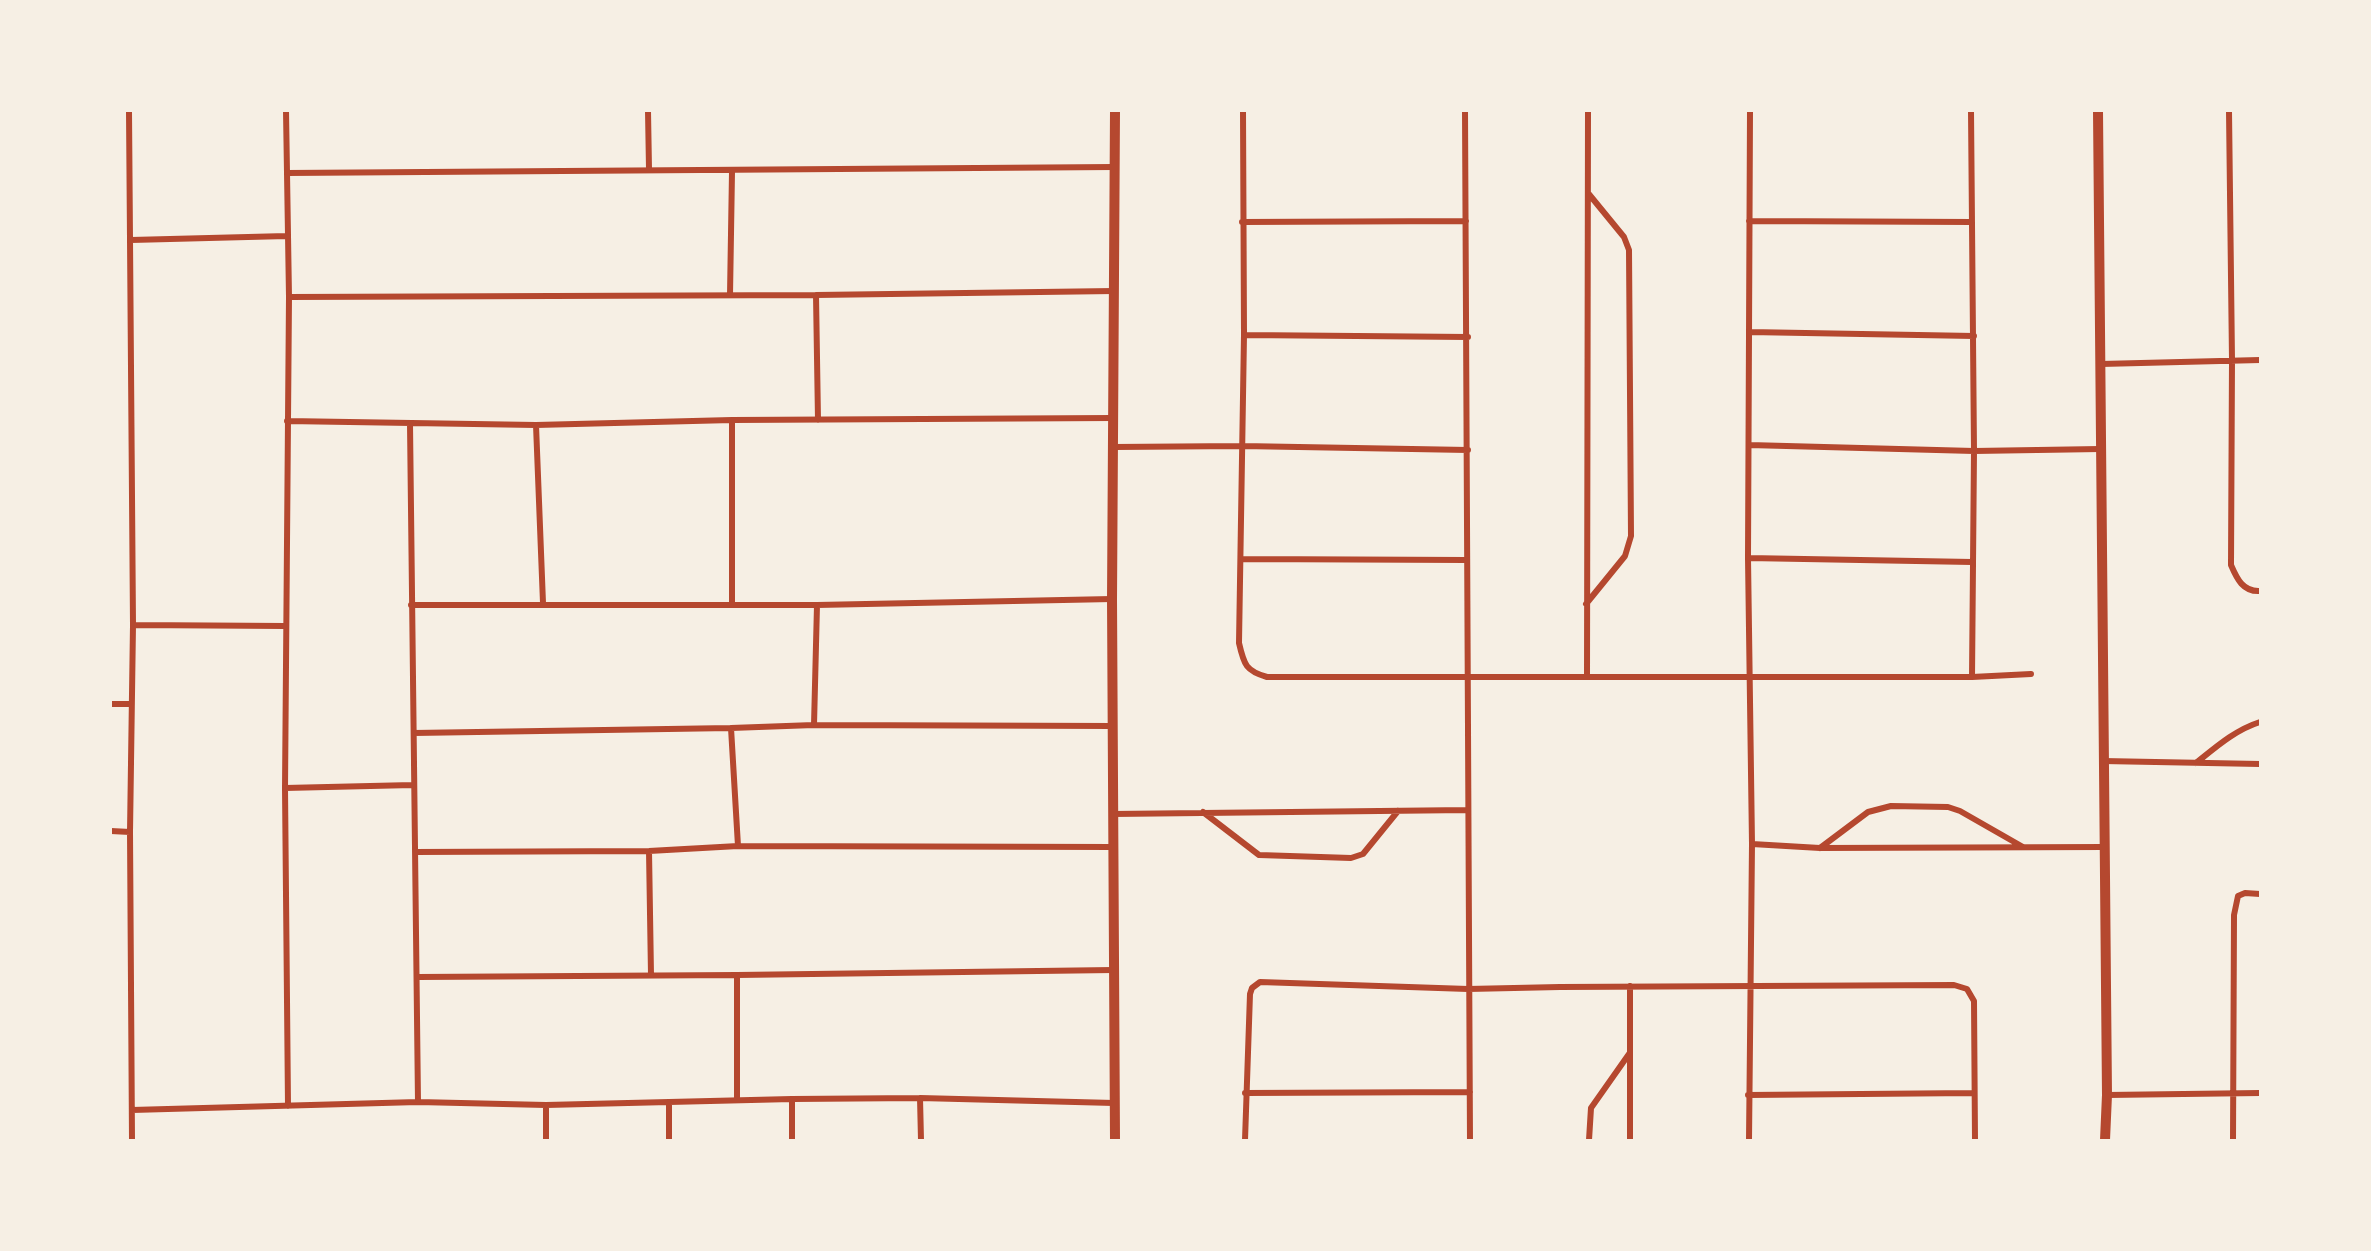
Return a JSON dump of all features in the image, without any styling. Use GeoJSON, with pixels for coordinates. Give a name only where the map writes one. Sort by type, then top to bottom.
{"type":"FeatureCollection","features":[{"type":"Feature","properties":{"kind":"street"},"geometry":{"type":"LineString","coordinates":[[129,111],[133,625],[130,832],[132,1140]]}},
{"type":"Feature","properties":{"kind":"street"},"geometry":{"type":"LineString","coordinates":[[286,111],[289,297],[285,626],[288,1106]]}},
{"type":"Feature","properties":{"kind":"street"},"geometry":{"type":"LineString","coordinates":[[648,111],[649,169]]}},
{"type":"Feature","properties":{"kind":"street"},"geometry":{"type":"LineString","coordinates":[[1115,111],[1112,599],[1115,1140]]}},
{"type":"Feature","properties":{"kind":"street"},"geometry":{"type":"LineString","coordinates":[[1243,111],[1244,335],[1239,643],[1242,659],[1253,673],[1267,677],[1587,675],[1972,677],[2031,674]]}},
{"type":"Feature","properties":{"kind":"street"},"geometry":{"type":"LineString","coordinates":[[1465,111],[1470,1140]]}},
{"type":"Feature","properties":{"kind":"street"},"geometry":{"type":"LineString","coordinates":[[1587,675],[1588,111]]}},
{"type":"Feature","properties":{"kind":"street"},"geometry":{"type":"LineString","coordinates":[[1749,1140],[1752,844],[1748,558],[1750,111]]}},
{"type":"Feature","properties":{"kind":"street"},"geometry":{"type":"LineString","coordinates":[[1971,111],[1974,336],[1972,677]]}},
{"type":"Feature","properties":{"kind":"street"},"geometry":{"type":"LineString","coordinates":[[2098,111],[2107,1095],[2105,1140]]}},
{"type":"Feature","properties":{"kind":"street"},"geometry":{"type":"LineString","coordinates":[[2229,111],[2232,360],[2231,565],[2242,585],[2252,591],[2260,591]]}},
{"type":"Feature","properties":{"kind":"street"},"geometry":{"type":"LineString","coordinates":[[287,173],[649,169],[732,172],[1114,167]]}},
{"type":"Feature","properties":{"kind":"street"},"geometry":{"type":"LineString","coordinates":[[730,295],[732,172]]}},
{"type":"Feature","properties":{"kind":"street"},"geometry":{"type":"LineString","coordinates":[[1586,604],[1625,556],[1631,536],[1629,250],[1624,237],[1587,192]]}},
{"type":"Feature","properties":{"kind":"street"},"geometry":{"type":"LineString","coordinates":[[1242,222],[1466,221]]}},
{"type":"Feature","properties":{"kind":"street"},"geometry":{"type":"LineString","coordinates":[[1749,221],[1972,222]]}},
{"type":"Feature","properties":{"kind":"street"},"geometry":{"type":"LineString","coordinates":[[131,240],[287,236]]}},
{"type":"Feature","properties":{"kind":"street"},"geometry":{"type":"LineString","coordinates":[[289,297],[816,295],[1114,291]]}},
{"type":"Feature","properties":{"kind":"street"},"geometry":{"type":"LineString","coordinates":[[816,295],[818,420]]}},
{"type":"Feature","properties":{"kind":"street"},"geometry":{"type":"LineString","coordinates":[[1749,332],[1974,336]]}},
{"type":"Feature","properties":{"kind":"street"},"geometry":{"type":"LineString","coordinates":[[1244,335],[1467,337]]}},
{"type":"Feature","properties":{"kind":"street"},"geometry":{"type":"LineString","coordinates":[[2101,364],[2260,360]]}},
{"type":"Feature","properties":{"kind":"street"},"geometry":{"type":"LineString","coordinates":[[287,421],[536,425],[732,420],[1113,418]]}},
{"type":"Feature","properties":{"kind":"street"},"geometry":{"type":"LineString","coordinates":[[732,420],[732,604]]}},
{"type":"Feature","properties":{"kind":"street"},"geometry":{"type":"LineString","coordinates":[[410,424],[418,1102]]}},
{"type":"Feature","properties":{"kind":"street"},"geometry":{"type":"LineString","coordinates":[[536,425],[543,603]]}},
{"type":"Feature","properties":{"kind":"street"},"geometry":{"type":"LineString","coordinates":[[1749,445],[1974,451],[2100,449]]}},
{"type":"Feature","properties":{"kind":"street"},"geometry":{"type":"LineString","coordinates":[[1114,447],[1242,446],[1468,450]]}},
{"type":"Feature","properties":{"kind":"street"},"geometry":{"type":"LineString","coordinates":[[1748,558],[1972,562]]}},
{"type":"Feature","properties":{"kind":"street"},"geometry":{"type":"LineString","coordinates":[[1242,559],[1466,560]]}},
{"type":"Feature","properties":{"kind":"street"},"geometry":{"type":"LineString","coordinates":[[411,605],[543,603],[817,605],[1112,599]]}},
{"type":"Feature","properties":{"kind":"street"},"geometry":{"type":"LineString","coordinates":[[814,725],[817,605]]}},
{"type":"Feature","properties":{"kind":"street"},"geometry":{"type":"LineString","coordinates":[[133,625],[285,626]]}},
{"type":"Feature","properties":{"kind":"street"},"geometry":{"type":"LineString","coordinates":[[111,704],[131,704]]}},
{"type":"Feature","properties":{"kind":"street"},"geometry":{"type":"LineString","coordinates":[[2196,764],[2225,739],[2247,726],[2260,722]]}},
{"type":"Feature","properties":{"kind":"street"},"geometry":{"type":"LineString","coordinates":[[414,733],[814,725],[1113,726]]}},
{"type":"Feature","properties":{"kind":"street"},"geometry":{"type":"LineString","coordinates":[[731,728],[738,846]]}},
{"type":"Feature","properties":{"kind":"street"},"geometry":{"type":"LineString","coordinates":[[2103,761],[2260,764]]}},
{"type":"Feature","properties":{"kind":"street"},"geometry":{"type":"LineString","coordinates":[[285,788],[413,785]]}},
{"type":"Feature","properties":{"kind":"street"},"geometry":{"type":"LineString","coordinates":[[1820,848],[1868,812],[1891,806],[1948,807],[1960,811],[2024,847]]}},
{"type":"Feature","properties":{"kind":"street"},"geometry":{"type":"LineString","coordinates":[[1113,814],[1468,810]]}},
{"type":"Feature","properties":{"kind":"street"},"geometry":{"type":"LineString","coordinates":[[1203,812],[1259,855],[1351,858],[1363,854],[1398,812]]}},
{"type":"Feature","properties":{"kind":"street"},"geometry":{"type":"LineString","coordinates":[[111,831],[130,832]]}},
{"type":"Feature","properties":{"kind":"street"},"geometry":{"type":"LineString","coordinates":[[1752,844],[1820,848],[2104,847]]}},
{"type":"Feature","properties":{"kind":"street"},"geometry":{"type":"LineString","coordinates":[[415,852],[649,851],[738,846],[1112,848]]}},
{"type":"Feature","properties":{"kind":"street"},"geometry":{"type":"LineString","coordinates":[[649,851],[651,975]]}},
{"type":"Feature","properties":{"kind":"street"},"geometry":{"type":"LineString","coordinates":[[2233,1140],[2234,915],[2237,899],[2245,893],[2260,894]]}},
{"type":"Feature","properties":{"kind":"street"},"geometry":{"type":"LineString","coordinates":[[418,977],[1113,970]]}},
{"type":"Feature","properties":{"kind":"street"},"geometry":{"type":"LineString","coordinates":[[737,975],[737,1100]]}},
{"type":"Feature","properties":{"kind":"street"},"geometry":{"type":"LineString","coordinates":[[1245,1140],[1250,994],[1257,983],[1468,989],[1954,985],[1967,989],[1974,1001],[1976,1140]]}},
{"type":"Feature","properties":{"kind":"street"},"geometry":{"type":"LineString","coordinates":[[1630,986],[1630,1140]]}},
{"type":"Feature","properties":{"kind":"street"},"geometry":{"type":"LineString","coordinates":[[1589,1140],[1591,1108],[1629,1053]]}},
{"type":"Feature","properties":{"kind":"street"},"geometry":{"type":"LineString","coordinates":[[1245,1093],[1470,1092]]}},
{"type":"Feature","properties":{"kind":"street"},"geometry":{"type":"LineString","coordinates":[[1748,1095],[1974,1093]]}},
{"type":"Feature","properties":{"kind":"street"},"geometry":{"type":"LineString","coordinates":[[2107,1095],[2260,1093]]}},
{"type":"Feature","properties":{"kind":"street"},"geometry":{"type":"LineString","coordinates":[[132,1110],[418,1102],[546,1105],[920,1098],[1114,1102]]}},
{"type":"Feature","properties":{"kind":"street"},"geometry":{"type":"LineString","coordinates":[[920,1098],[921,1140]]}},
{"type":"Feature","properties":{"kind":"street"},"geometry":{"type":"LineString","coordinates":[[792,1099],[792,1140]]}},
{"type":"Feature","properties":{"kind":"street"},"geometry":{"type":"LineString","coordinates":[[669,1102],[669,1140]]}},
{"type":"Feature","properties":{"kind":"street"},"geometry":{"type":"LineString","coordinates":[[546,1105],[546,1140]]}}]}
